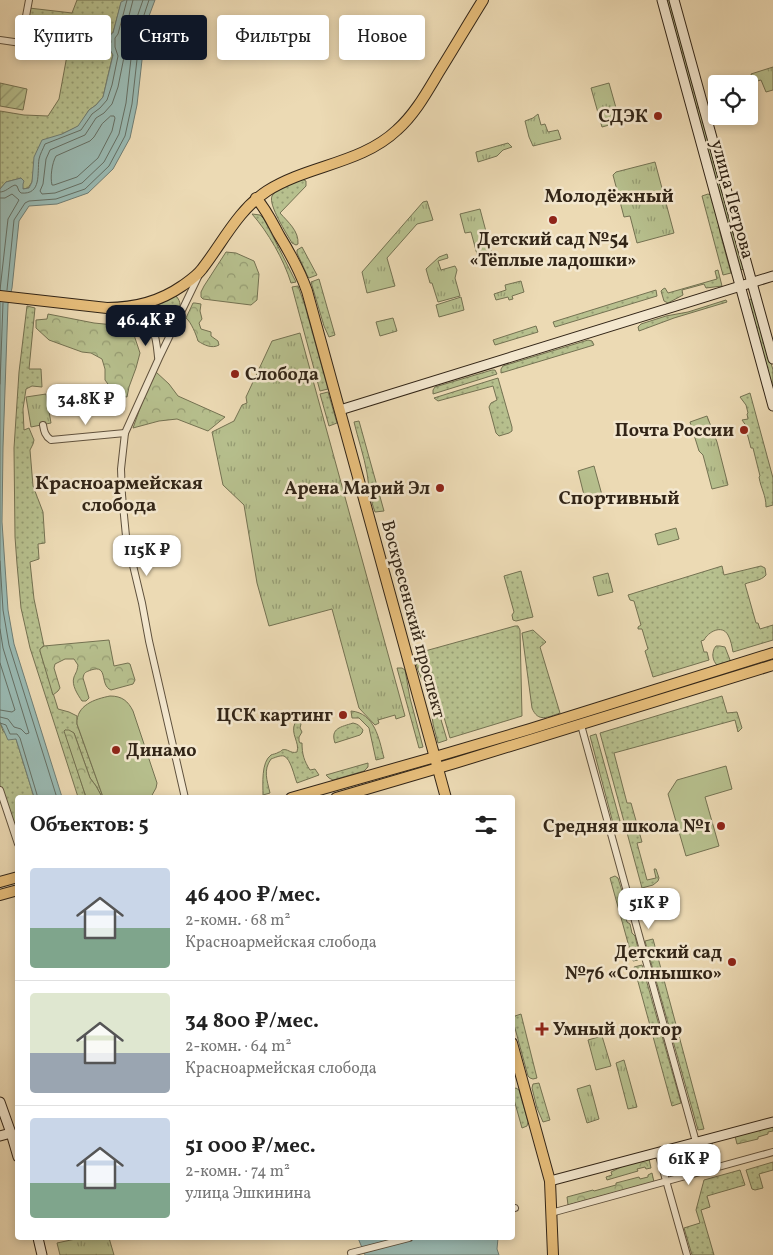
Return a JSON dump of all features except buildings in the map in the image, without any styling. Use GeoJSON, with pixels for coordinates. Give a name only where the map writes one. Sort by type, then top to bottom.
{"type":"FeatureCollection","features":[{"type":"Feature","properties":{"kind":"main road"},"geometry":{"type":"LineString","coordinates":[[0,296],[107,308],[123,308],[150,302],[168,295],[201,271],[239,217],[256,198],[296,176],[359,155],[375,147],[399,129],[420,102],[483,0]]}},
{"type":"Feature","properties":{"kind":"main road","name":"улица Петрова"},"geometry":{"type":"LineString","coordinates":[[662,0],[773,406]]}},
{"type":"Feature","properties":{"kind":"main road","name":"улица Петрова"},"geometry":{"type":"LineString","coordinates":[[674,0],[773,360]]}},
{"type":"Feature","properties":{"kind":"main road","name":"Воскресенский проспект"},"geometry":{"type":"LineString","coordinates":[[256,198],[267,213],[304,281],[445,795]]}},
{"type":"Feature","properties":{"kind":"main road"},"geometry":{"type":"LineString","coordinates":[[340,410],[773,276]]}},
{"type":"Feature","properties":{"kind":"main road"},"geometry":{"type":"LineString","coordinates":[[302,795],[530,729],[773,653]]}},
{"type":"Feature","properties":{"kind":"main road"},"geometry":{"type":"LineString","coordinates":[[346,795],[773,665]]}},
{"type":"Feature","properties":{"kind":"main road"},"geometry":{"type":"LineString","coordinates":[[0,882],[15,877]]}},
{"type":"Feature","properties":{"kind":"main road"},"geometry":{"type":"LineString","coordinates":[[0,895],[15,891]]}},
{"type":"Feature","properties":{"kind":"main road"},"geometry":{"type":"LineString","coordinates":[[515,1054],[550,1181],[553,1255]]}},
{"type":"Feature","properties":{"kind":"main road"},"geometry":{"type":"LineString","coordinates":[[0,1102],[15,1148]]}},
{"type":"Feature","properties":{"kind":"main road"},"geometry":{"type":"LineString","coordinates":[[550,1181],[773,1122]]}},
{"type":"Feature","properties":{"kind":"main road"},"geometry":{"type":"LineString","coordinates":[[0,1136],[11,1133]]}},
{"type":"Feature","properties":{"kind":"main road"},"geometry":{"type":"LineString","coordinates":[[38,1240],[42,1255]]}},
{"type":"Feature","properties":{"kind":"street"},"geometry":{"type":"LineString","coordinates":[[0,40],[21,43],[29,0]]}},
{"type":"Feature","properties":{"kind":"street"},"geometry":{"type":"LineString","coordinates":[[183,795],[126,536],[121,471],[125,434],[158,358],[201,271]]}},
{"type":"Feature","properties":{"kind":"street"},"geometry":{"type":"LineString","coordinates":[[123,308],[138,315],[151,327],[154,332],[158,358]]}},
{"type":"Feature","properties":{"kind":"street"},"geometry":{"type":"LineString","coordinates":[[43,424],[47,437],[51,440],[125,434]]}},
{"type":"Feature","properties":{"kind":"street"},"geometry":{"type":"LineString","coordinates":[[581,724],[696,1142]]}},
{"type":"Feature","properties":{"kind":"street"},"geometry":{"type":"LineString","coordinates":[[0,790],[15,835]]}},
{"type":"Feature","properties":{"kind":"street"},"geometry":{"type":"LineString","coordinates":[[658,1152],[687,1255]]}},
{"type":"Feature","properties":{"kind":"street"},"geometry":{"type":"LineString","coordinates":[[551,1213],[773,1152]]}},
{"type":"Feature","properties":{"kind":"street"},"geometry":{"type":"LineString","coordinates":[[350,1253],[400,1240]]}},
{"type":"Feature","properties":{"kind":"green space"},"geometry":{"type":"Polygon","coordinates":[[[77,0],[125,0],[121,3],[111,35],[111,15],[28,15],[29,8],[72,13],[77,0]]]}},
{"type":"Feature","properties":{"kind":"green space"},"geometry":{"type":"Polygon","coordinates":[[[665,0],[672,0],[745,269],[739,270],[665,0]]]}},
{"type":"Feature","properties":{"kind":"green space"},"geometry":{"type":"Polygon","coordinates":[[[111,51],[113,54],[103,97],[89,110],[79,126],[62,134],[34,169],[32,182],[28,188],[23,189],[21,178],[6,182],[0,189],[0,111],[48,116],[59,99],[66,60],[111,60],[111,51]]]}},
{"type":"Feature","properties":{"kind":"green space"},"geometry":{"type":"Polygon","coordinates":[[[773,67],[773,90],[766,92],[761,80],[758,81],[758,75],[751,74],[773,67]]]}},
{"type":"Feature","properties":{"kind":"green space"},"geometry":{"type":"Polygon","coordinates":[[[0,83],[27,89],[23,110],[0,106],[0,83]]]}},
{"type":"Feature","properties":{"kind":"green space"},"geometry":{"type":"Polygon","coordinates":[[[609,83],[620,122],[602,127],[591,88],[609,83]]]}},
{"type":"Feature","properties":{"kind":"green space"},"geometry":{"type":"Polygon","coordinates":[[[538,114],[541,125],[545,124],[548,132],[558,130],[561,139],[533,146],[525,121],[538,114]]]}},
{"type":"Feature","properties":{"kind":"green space"},"geometry":{"type":"Polygon","coordinates":[[[508,143],[512,147],[503,150],[497,156],[478,162],[476,152],[508,143]]]}},
{"type":"Feature","properties":{"kind":"green space"},"geometry":{"type":"Polygon","coordinates":[[[655,162],[674,233],[637,243],[630,216],[624,217],[613,175],[616,172],[655,162]]]}},
{"type":"Feature","properties":{"kind":"green space"},"geometry":{"type":"Polygon","coordinates":[[[302,179],[306,181],[306,186],[280,213],[297,235],[298,244],[296,245],[292,243],[282,227],[273,206],[272,196],[290,183],[302,179]]]}},
{"type":"Feature","properties":{"kind":"green space"},"geometry":{"type":"Polygon","coordinates":[[[711,195],[716,210],[731,273],[723,275],[702,196],[711,195]]]}},
{"type":"Feature","properties":{"kind":"green space"},"geometry":{"type":"Polygon","coordinates":[[[427,201],[433,220],[417,224],[387,258],[395,286],[367,293],[362,272],[423,202],[427,201]]]}},
{"type":"Feature","properties":{"kind":"green space"},"geometry":{"type":"Polygon","coordinates":[[[480,209],[492,254],[478,258],[471,232],[465,233],[460,214],[480,209]]]}},
{"type":"Feature","properties":{"kind":"green space"},"geometry":{"type":"Polygon","coordinates":[[[252,214],[260,215],[264,219],[296,282],[291,283],[275,247],[252,214]]]}},
{"type":"Feature","properties":{"kind":"green space"},"geometry":{"type":"Polygon","coordinates":[[[302,247],[317,275],[309,278],[297,253],[297,250],[302,247]]]}},
{"type":"Feature","properties":{"kind":"green space"},"geometry":{"type":"Polygon","coordinates":[[[226,252],[236,253],[254,261],[259,274],[257,300],[251,305],[203,299],[201,297],[204,286],[226,252]]]}},
{"type":"Feature","properties":{"kind":"green space"},"geometry":{"type":"Polygon","coordinates":[[[447,254],[448,258],[438,261],[441,270],[455,266],[457,270],[455,278],[460,296],[438,302],[426,269],[439,257],[447,254]]]}},
{"type":"Feature","properties":{"kind":"green space"},"geometry":{"type":"Polygon","coordinates":[[[718,270],[722,286],[706,288],[704,284],[682,290],[683,295],[668,303],[664,301],[661,291],[663,289],[665,288],[668,293],[717,279],[715,271],[718,270]]]}},
{"type":"Feature","properties":{"kind":"green space"},"geometry":{"type":"Polygon","coordinates":[[[319,279],[335,335],[329,337],[311,282],[319,279]]]}},
{"type":"Feature","properties":{"kind":"green space"},"geometry":{"type":"Polygon","coordinates":[[[521,281],[524,292],[512,296],[513,299],[509,300],[508,297],[496,300],[494,294],[506,290],[505,285],[521,281]]]}},
{"type":"Feature","properties":{"kind":"green space"},"geometry":{"type":"Polygon","coordinates":[[[298,286],[328,389],[320,391],[292,287],[298,286]]]}},
{"type":"Feature","properties":{"kind":"green space"},"geometry":{"type":"Polygon","coordinates":[[[656,290],[657,296],[555,327],[553,322],[656,290]]]}},
{"type":"Feature","properties":{"kind":"green space"},"geometry":{"type":"Polygon","coordinates":[[[175,295],[180,303],[180,307],[172,326],[162,329],[153,324],[149,319],[152,306],[175,295]]]}},
{"type":"Feature","properties":{"kind":"green space"},"geometry":{"type":"Polygon","coordinates":[[[461,297],[464,310],[439,317],[436,305],[461,297]]]}},
{"type":"Feature","properties":{"kind":"green space"},"geometry":{"type":"Polygon","coordinates":[[[753,298],[773,370],[773,394],[747,301],[753,298]]]}},
{"type":"Feature","properties":{"kind":"green space"},"geometry":{"type":"Polygon","coordinates":[[[726,300],[727,302],[639,331],[638,327],[641,324],[726,300]]]}},
{"type":"Feature","properties":{"kind":"green space"},"geometry":{"type":"Polygon","coordinates":[[[193,303],[201,304],[202,319],[199,323],[201,329],[211,332],[211,336],[218,341],[219,345],[211,347],[198,341],[195,332],[186,318],[193,303]]]}},
{"type":"Feature","properties":{"kind":"green space"},"geometry":{"type":"Polygon","coordinates":[[[27,306],[35,308],[29,369],[41,369],[42,387],[32,386],[26,389],[23,409],[24,430],[29,428],[34,440],[30,450],[33,486],[43,512],[45,543],[38,544],[39,559],[30,562],[34,599],[44,646],[40,651],[58,709],[77,716],[77,724],[102,795],[90,778],[74,733],[65,730],[85,795],[77,795],[30,648],[21,608],[15,537],[14,448],[19,372],[27,306]]]}},
{"type":"Feature","properties":{"kind":"green space"},"geometry":{"type":"Polygon","coordinates":[[[48,314],[94,323],[124,326],[133,332],[140,353],[127,397],[116,395],[105,380],[105,369],[102,359],[91,353],[82,352],[49,340],[36,328],[36,320],[47,319],[48,314]]]}},
{"type":"Feature","properties":{"kind":"green space"},"geometry":{"type":"Polygon","coordinates":[[[393,318],[397,331],[380,336],[376,322],[393,318]]]}},
{"type":"Feature","properties":{"kind":"green space"},"geometry":{"type":"Polygon","coordinates":[[[536,326],[538,332],[495,345],[493,340],[536,326]]]}},
{"type":"Feature","properties":{"kind":"green space"},"geometry":{"type":"Polygon","coordinates":[[[300,333],[405,716],[396,719],[395,715],[378,720],[379,723],[375,725],[359,708],[332,609],[269,626],[257,583],[244,505],[223,485],[212,432],[234,421],[242,405],[247,403],[246,397],[272,341],[300,333]]]}},
{"type":"Feature","properties":{"kind":"green space"},"geometry":{"type":"Polygon","coordinates":[[[588,340],[592,341],[594,345],[501,373],[503,366],[588,340]]]}},
{"type":"Feature","properties":{"kind":"green space"},"geometry":{"type":"Polygon","coordinates":[[[495,370],[497,374],[433,394],[435,387],[495,370]]]}},
{"type":"Feature","properties":{"kind":"green space"},"geometry":{"type":"Polygon","coordinates":[[[156,372],[178,396],[225,417],[208,431],[177,419],[159,421],[133,428],[144,397],[156,372]]]}},
{"type":"Feature","properties":{"kind":"green space"},"geometry":{"type":"Polygon","coordinates":[[[498,378],[512,427],[512,431],[509,433],[499,436],[496,433],[489,407],[491,403],[497,400],[493,386],[438,401],[434,398],[498,378]]]}},
{"type":"Feature","properties":{"kind":"green space"},"geometry":{"type":"Polygon","coordinates":[[[328,392],[337,423],[329,426],[320,394],[328,392]]]}},
{"type":"Feature","properties":{"kind":"green space"},"geometry":{"type":"Polygon","coordinates":[[[750,393],[773,478],[773,505],[766,507],[753,448],[751,448],[747,427],[742,420],[748,419],[748,413],[746,405],[740,397],[750,393]]]}},
{"type":"Feature","properties":{"kind":"green space"},"geometry":{"type":"Polygon","coordinates":[[[46,394],[51,423],[31,427],[26,397],[46,394]]]}},
{"type":"Feature","properties":{"kind":"green space"},"geometry":{"type":"Polygon","coordinates":[[[707,416],[717,442],[728,485],[712,489],[703,455],[699,451],[690,422],[707,416]]]}},
{"type":"Feature","properties":{"kind":"green space"},"geometry":{"type":"Polygon","coordinates":[[[359,421],[384,511],[375,512],[372,502],[366,467],[354,422],[359,421]]]}},
{"type":"Feature","properties":{"kind":"green space"},"geometry":{"type":"Polygon","coordinates":[[[594,466],[602,495],[585,499],[578,471],[594,466]]]}},
{"type":"Feature","properties":{"kind":"green space"},"geometry":{"type":"Polygon","coordinates":[[[676,528],[679,539],[658,545],[655,534],[676,528]]]}},
{"type":"Feature","properties":{"kind":"green space"},"geometry":{"type":"Polygon","coordinates":[[[722,566],[724,575],[761,566],[765,568],[766,575],[764,577],[745,584],[756,623],[758,623],[760,629],[773,625],[773,640],[733,652],[728,635],[722,630],[715,630],[701,641],[704,652],[707,652],[709,660],[653,677],[645,651],[648,649],[642,629],[638,629],[641,625],[634,601],[630,600],[628,595],[722,566]]]}},
{"type":"Feature","properties":{"kind":"green space"},"geometry":{"type":"Polygon","coordinates":[[[521,571],[533,617],[516,621],[513,620],[512,615],[514,612],[504,576],[521,571]]]}},
{"type":"Feature","properties":{"kind":"green space"},"geometry":{"type":"Polygon","coordinates":[[[608,573],[613,592],[598,596],[593,577],[608,573]]]}},
{"type":"Feature","properties":{"kind":"green space"},"geometry":{"type":"Polygon","coordinates":[[[518,626],[520,630],[522,716],[450,738],[425,651],[518,626]]]}},
{"type":"Feature","properties":{"kind":"green space"},"geometry":{"type":"Polygon","coordinates":[[[533,630],[546,642],[540,647],[560,713],[544,718],[537,716],[532,708],[522,633],[533,630]]]}},
{"type":"Feature","properties":{"kind":"green space"},"geometry":{"type":"Polygon","coordinates":[[[109,640],[114,666],[130,664],[135,680],[133,684],[111,690],[105,684],[100,670],[91,670],[84,674],[83,678],[89,698],[86,701],[82,701],[73,683],[78,665],[74,659],[65,659],[55,664],[54,668],[60,688],[53,695],[40,649],[44,646],[109,640]]]}},
{"type":"Feature","properties":{"kind":"green space"},"geometry":{"type":"Polygon","coordinates":[[[716,646],[725,647],[730,660],[728,663],[718,666],[716,664],[713,654],[716,646]]]}},
{"type":"Feature","properties":{"kind":"green space"},"geometry":{"type":"Polygon","coordinates":[[[422,653],[431,684],[425,686],[416,663],[416,655],[422,653]]]}},
{"type":"Feature","properties":{"kind":"green space"},"geometry":{"type":"Polygon","coordinates":[[[397,668],[405,670],[410,698],[423,747],[419,748],[397,668]]]}},
{"type":"Feature","properties":{"kind":"green space","name":"Динамо"},"geometry":{"type":"Polygon","coordinates":[[[110,696],[118,697],[129,704],[133,711],[157,783],[152,795],[102,795],[77,724],[78,717],[83,708],[98,699],[110,696]]]}},
{"type":"Feature","properties":{"kind":"green space"},"geometry":{"type":"Polygon","coordinates":[[[722,696],[727,713],[737,712],[742,728],[738,732],[735,720],[614,753],[627,803],[631,803],[642,842],[637,843],[647,880],[656,878],[654,869],[656,869],[659,878],[653,885],[642,888],[600,733],[722,696]]]}},
{"type":"Feature","properties":{"kind":"green space"},"geometry":{"type":"Polygon","coordinates":[[[437,706],[447,740],[438,743],[431,708],[437,706]]]}},
{"type":"Feature","properties":{"kind":"green space"},"geometry":{"type":"Polygon","coordinates":[[[351,711],[359,713],[371,722],[378,735],[384,758],[376,760],[369,728],[359,718],[352,718],[351,711]]]}},
{"type":"Feature","properties":{"kind":"green space"},"geometry":{"type":"Polygon","coordinates":[[[0,722],[3,731],[16,739],[33,795],[15,795],[15,834],[0,785],[0,722]]]}},
{"type":"Feature","properties":{"kind":"green space"},"geometry":{"type":"Polygon","coordinates":[[[300,722],[302,732],[299,741],[302,743],[305,760],[310,770],[315,769],[319,775],[297,783],[286,758],[284,756],[275,757],[271,759],[266,771],[270,793],[263,795],[263,774],[268,758],[282,750],[297,752],[294,727],[295,723],[300,722]]]}},
{"type":"Feature","properties":{"kind":"green space"},"geometry":{"type":"Polygon","coordinates":[[[353,723],[361,727],[362,733],[335,743],[335,731],[353,723]]]}},
{"type":"Feature","properties":{"kind":"green space"},"geometry":{"type":"Polygon","coordinates":[[[69,730],[74,733],[90,778],[101,795],[85,795],[64,731],[69,730]]]}},
{"type":"Feature","properties":{"kind":"green space"},"geometry":{"type":"Polygon","coordinates":[[[596,734],[620,821],[613,823],[590,736],[596,734]]]}},
{"type":"Feature","properties":{"kind":"green space"},"geometry":{"type":"Polygon","coordinates":[[[368,763],[368,767],[364,771],[333,780],[326,775],[368,763]]]}},
{"type":"Feature","properties":{"kind":"green space"},"geometry":{"type":"Polygon","coordinates":[[[726,766],[732,789],[705,797],[719,846],[686,856],[668,794],[677,780],[726,766]]]}},
{"type":"Feature","properties":{"kind":"green space"},"geometry":{"type":"Polygon","coordinates":[[[615,876],[618,878],[625,901],[622,904],[627,922],[630,924],[632,933],[635,936],[640,957],[638,960],[633,961],[610,878],[615,876]]]}},
{"type":"Feature","properties":{"kind":"green space"},"geometry":{"type":"Polygon","coordinates":[[[653,939],[704,1129],[698,1130],[645,941],[653,939]]]}},
{"type":"Feature","properties":{"kind":"green space"},"geometry":{"type":"Polygon","coordinates":[[[642,965],[681,1103],[672,1106],[634,967],[642,965]]]}},
{"type":"Feature","properties":{"kind":"green space"},"geometry":{"type":"Polygon","coordinates":[[[521,1014],[537,1078],[533,1079],[528,1076],[515,1028],[515,1016],[521,1014]]]}},
{"type":"Feature","properties":{"kind":"green space"},"geometry":{"type":"Polygon","coordinates":[[[602,1036],[611,1066],[596,1070],[588,1040],[602,1036]]]}},
{"type":"Feature","properties":{"kind":"green space"},"geometry":{"type":"Polygon","coordinates":[[[624,1060],[637,1107],[628,1109],[616,1063],[624,1060]]]}},
{"type":"Feature","properties":{"kind":"green space"},"geometry":{"type":"Polygon","coordinates":[[[539,1083],[550,1120],[543,1122],[532,1088],[533,1084],[539,1083]]]}},
{"type":"Feature","properties":{"kind":"green space"},"geometry":{"type":"Polygon","coordinates":[[[590,1085],[599,1119],[587,1123],[577,1089],[590,1085]]]}},
{"type":"Feature","properties":{"kind":"green space"},"geometry":{"type":"Polygon","coordinates":[[[515,1088],[519,1090],[528,1122],[527,1126],[522,1128],[515,1103],[515,1088]]]}},
{"type":"Feature","properties":{"kind":"green space"},"geometry":{"type":"Polygon","coordinates":[[[773,1126],[773,1131],[758,1137],[758,1139],[737,1144],[735,1136],[773,1126]]]}},
{"type":"Feature","properties":{"kind":"green space"},"geometry":{"type":"Polygon","coordinates":[[[713,1142],[710,1152],[691,1157],[690,1155],[667,1163],[665,1156],[713,1142]]]}},
{"type":"Feature","properties":{"kind":"green space"},"geometry":{"type":"Polygon","coordinates":[[[708,1158],[705,1168],[671,1177],[669,1169],[693,1165],[692,1163],[708,1158]]]}},
{"type":"Feature","properties":{"kind":"green space"},"geometry":{"type":"Polygon","coordinates":[[[649,1159],[651,1168],[637,1169],[638,1171],[607,1180],[606,1177],[612,1175],[611,1172],[623,1166],[649,1159]]]}},
{"type":"Feature","properties":{"kind":"green space"},"geometry":{"type":"Polygon","coordinates":[[[773,1162],[773,1170],[759,1174],[763,1188],[752,1189],[746,1170],[773,1162]]]}},
{"type":"Feature","properties":{"kind":"green space"},"geometry":{"type":"Polygon","coordinates":[[[740,1170],[745,1185],[707,1196],[710,1207],[701,1210],[714,1255],[692,1255],[684,1228],[700,1223],[696,1210],[704,1180],[740,1170]]]}},
{"type":"Feature","properties":{"kind":"green space"},"geometry":{"type":"Polygon","coordinates":[[[652,1173],[654,1182],[568,1205],[567,1197],[616,1185],[616,1183],[639,1177],[640,1179],[648,1177],[652,1173]]]}},
{"type":"Feature","properties":{"kind":"green space"},"geometry":{"type":"Polygon","coordinates":[[[71,1240],[110,1240],[114,1255],[60,1255],[57,1243],[71,1240]]]}},
{"type":"Feature","properties":{"kind":"water"},"geometry":{"type":"Polygon","coordinates":[[[125,0],[155,0],[149,15],[121,15],[121,60],[142,60],[137,105],[130,138],[113,169],[88,193],[57,204],[29,206],[19,221],[12,288],[8,304],[2,522],[8,610],[14,644],[61,795],[33,795],[16,739],[8,740],[0,722],[0,189],[6,182],[21,178],[24,181],[23,189],[29,188],[32,182],[34,157],[42,140],[62,134],[78,126],[89,110],[103,97],[113,55],[111,52],[111,34],[121,2],[125,0]]]}},
{"type":"Feature","properties":{"kind":"water"},"geometry":{"type":"Polygon","coordinates":[[[359,1240],[498,1240],[497,1249],[499,1255],[365,1255],[359,1240]]]}},
{"type":"Feature","properties":{"kind":"place","name":"СДЭК"},"geometry":{"type":"Point","coordinates":[658,116]}},
{"type":"Feature","properties":{"kind":"place","name":"Детский сад №54 «Тёплые ладошки»"},"geometry":{"type":"Point","coordinates":[553,220]}},
{"type":"Feature","properties":{"kind":"place","name":"Слобода"},"geometry":{"type":"Point","coordinates":[235,374]}},
{"type":"Feature","properties":{"kind":"place","name":"Почта России"},"geometry":{"type":"Point","coordinates":[744,430]}},
{"type":"Feature","properties":{"kind":"place","name":"Арена Марий Эл"},"geometry":{"type":"Point","coordinates":[440,488]}},
{"type":"Feature","properties":{"kind":"place","name":"ЦСК картинг"},"geometry":{"type":"Point","coordinates":[343,715]}},
{"type":"Feature","properties":{"kind":"place","name":"Динамо"},"geometry":{"type":"Point","coordinates":[116,750]}},
{"type":"Feature","properties":{"kind":"place","name":"Средняя школа №1"},"geometry":{"type":"Point","coordinates":[721,826]}},
{"type":"Feature","properties":{"kind":"place","name":"Детский сад №76 «Солнышко»"},"geometry":{"type":"Point","coordinates":[732,962]}},
{"type":"Feature","properties":{"kind":"place","name":"Умный доктор"},"geometry":{"type":"Point","coordinates":[542,1029]}},
{"type":"Feature","properties":{"kind":"district","name":"Молодёжный"},"geometry":{"type":"Point","coordinates":[609,195]}},
{"type":"Feature","properties":{"kind":"district","name":"Красноармейская слобода"},"geometry":{"type":"Point","coordinates":[119,493]}},
{"type":"Feature","properties":{"kind":"district","name":"Спортивный"},"geometry":{"type":"Point","coordinates":[619,497]}}]}
